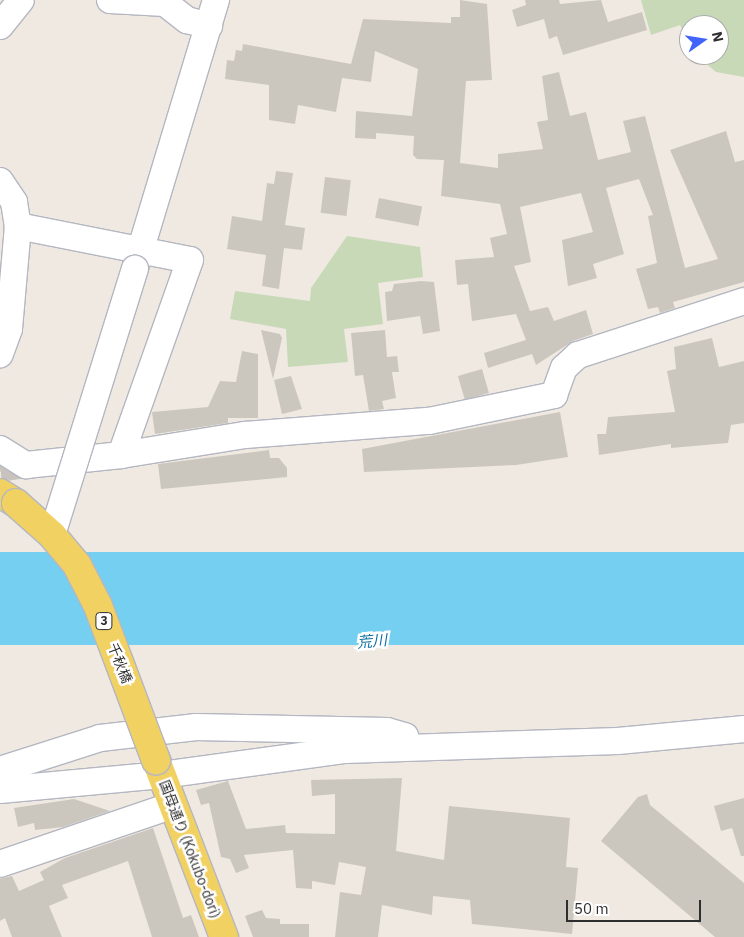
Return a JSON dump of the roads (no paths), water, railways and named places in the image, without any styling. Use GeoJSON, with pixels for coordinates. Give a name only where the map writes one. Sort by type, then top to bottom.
{"type":"FeatureCollection","features":[{"type":"Feature","properties":{"kind":"main road","name":"千秋橋"},"geometry":{"type":"LineString","coordinates":[[8,498],[52,535],[76,565],[98,606],[159,768]]}},
{"type":"Feature","properties":{"kind":"main road","name":"国母通り (Kokubo-dori)"},"geometry":{"type":"LineString","coordinates":[[159,768],[224,937]]}},
{"type":"Feature","properties":{"kind":"street"},"geometry":{"type":"LineString","coordinates":[[0,26],[22,0]]}},
{"type":"Feature","properties":{"kind":"street"},"geometry":{"type":"LineString","coordinates":[[110,0],[165,3],[194,15]]}},
{"type":"Feature","properties":{"kind":"street"},"geometry":{"type":"LineString","coordinates":[[52,535],[138,258],[194,15],[216,0]]}},
{"type":"Feature","properties":{"kind":"street"},"geometry":{"type":"LineString","coordinates":[[0,181],[14,202],[18,226],[10,329],[0,354]]}},
{"type":"Feature","properties":{"kind":"street"},"geometry":{"type":"LineString","coordinates":[[18,226],[138,258],[190,260],[121,455]]}},
{"type":"Feature","properties":{"kind":"street"},"geometry":{"type":"LineString","coordinates":[[0,449],[26,466],[121,455],[245,435],[429,421],[554,396],[564,368],[578,355],[744,301]]}},
{"type":"Feature","properties":{"kind":"street"},"geometry":{"type":"LineString","coordinates":[[0,770],[100,738],[196,727],[386,731],[443,746]]}},
{"type":"Feature","properties":{"kind":"street"},"geometry":{"type":"LineString","coordinates":[[0,790],[159,768],[345,750],[618,741],[744,729]]}},
{"type":"Feature","properties":{"kind":"street"},"geometry":{"type":"LineString","coordinates":[[0,864],[173,805]]}},
{"type":"Feature","properties":{"kind":"water","name":"荒川"},"geometry":{"type":"Polygon","coordinates":[[[0,552],[744,552],[744,645],[0,645],[0,552]]]}},
{"type":"Feature","properties":{"kind":"tunnel"},"geometry":{"type":"LineString","coordinates":[[0,469],[26,465]]}}]}
